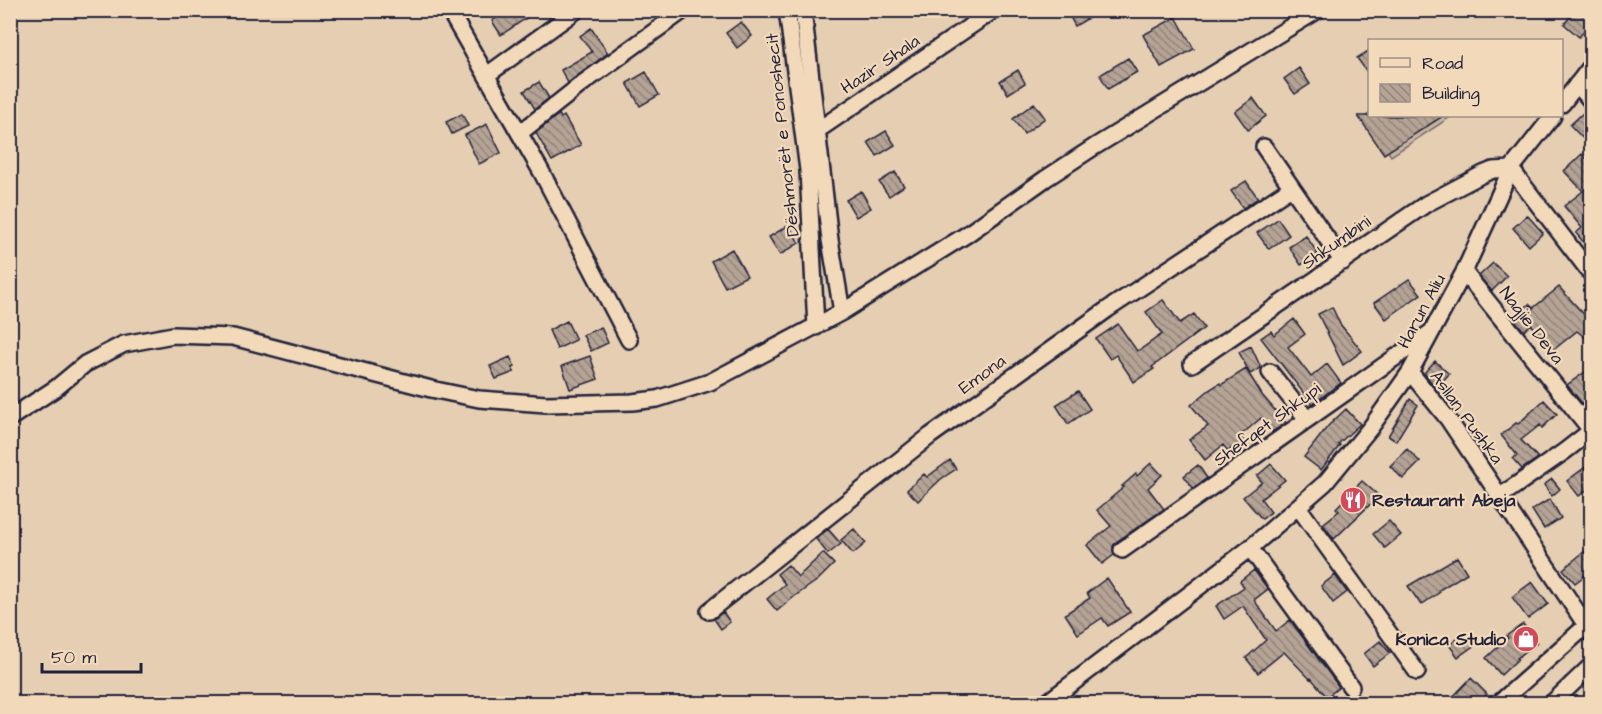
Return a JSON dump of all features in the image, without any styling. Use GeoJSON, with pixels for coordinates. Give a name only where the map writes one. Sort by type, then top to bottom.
{"type":"FeatureCollection","features":[{"type":"Feature","properties":{"kind":"street"},"geometry":{"type":"LineString","coordinates":[[449,10],[520,133],[629,340]]}},
{"type":"Feature","properties":{"kind":"street"},"geometry":{"type":"LineString","coordinates":[[488,75],[577,10]]}},
{"type":"Feature","properties":{"kind":"street"},"geometry":{"type":"LineString","coordinates":[[520,133],[684,10]]}},
{"type":"Feature","properties":{"kind":"street","name":"Dëshmorët e Ponoshecit"},"geometry":{"type":"LineString","coordinates":[[787,10],[817,193],[830,240],[842,312]]}},
{"type":"Feature","properties":{"kind":"street","name":"Dëshmorët e Ponoshecit"},"geometry":{"type":"LineString","coordinates":[[803,10],[818,130],[816,327]]}},
{"type":"Feature","properties":{"kind":"street","name":"Hazir Shala"},"geometry":{"type":"LineString","coordinates":[[818,130],[994,10]]}},
{"type":"Feature","properties":{"kind":"street"},"geometry":{"type":"LineString","coordinates":[[10,418],[56,388],[85,364],[124,344],[173,335],[233,337],[479,399],[546,404],[632,402],[657,399],[710,382],[842,312],[966,235],[1094,147],[1318,10]]}},
{"type":"Feature","properties":{"kind":"street"},"geometry":{"type":"LineString","coordinates":[[1563,103],[1592,65]]}},
{"type":"Feature","properties":{"kind":"street"},"geometry":{"type":"LineString","coordinates":[[1577,84],[1592,102]]}},
{"type":"Feature","properties":{"kind":"street","name":"Harun Aliu"},"geometry":{"type":"LineString","coordinates":[[1045,704],[1250,548],[1299,508],[1325,483],[1410,372],[1464,272],[1511,169],[1552,117]]}},
{"type":"Feature","properties":{"kind":"street"},"geometry":{"type":"LineString","coordinates":[[1264,147],[1343,262]]}},
{"type":"Feature","properties":{"kind":"street"},"geometry":{"type":"LineString","coordinates":[[1511,169],[1592,275]]}},
{"type":"Feature","properties":{"kind":"street","name":"Shkumbini"},"geometry":{"type":"LineString","coordinates":[[1192,364],[1426,204],[1483,174],[1493,170],[1511,169]]}},
{"type":"Feature","properties":{"kind":"street","name":"Emona"},"geometry":{"type":"LineString","coordinates":[[709,611],[930,436],[1108,309],[1291,188]]}},
{"type":"Feature","properties":{"kind":"street","name":"Nagjie Deva"},"geometry":{"type":"LineString","coordinates":[[1464,272],[1591,430]]}},
{"type":"Feature","properties":{"kind":"street","name":"Shefqet Shkupi"},"geometry":{"type":"LineString","coordinates":[[1122,550],[1435,329]]}},
{"type":"Feature","properties":{"kind":"street"},"geometry":{"type":"LineString","coordinates":[[1270,372],[1307,419]]}},
{"type":"Feature","properties":{"kind":"street","name":"Asllan Pushka"},"geometry":{"type":"LineString","coordinates":[[1410,372],[1448,419],[1589,630]]}},
{"type":"Feature","properties":{"kind":"street"},"geometry":{"type":"LineString","coordinates":[[1499,497],[1591,430]]}},
{"type":"Feature","properties":{"kind":"street"},"geometry":{"type":"LineString","coordinates":[[1299,508],[1417,672]]}},
{"type":"Feature","properties":{"kind":"street"},"geometry":{"type":"LineString","coordinates":[[1250,548],[1351,687]]}},
{"type":"Feature","properties":{"kind":"street"},"geometry":{"type":"LineString","coordinates":[[1498,704],[1589,630]]}},
{"type":"Feature","properties":{"kind":"street"},"geometry":{"type":"LineString","coordinates":[[1551,704],[1592,665]]}},
{"type":"Feature","properties":{"kind":"shaded area"},"geometry":{"type":"Polygon","coordinates":[[[1368,115],[1368,117],[1450,117],[1391,156],[1364,117],[1368,115]]]}},
{"type":"Feature","properties":{"kind":"building"},"geometry":{"type":"Polygon","coordinates":[[[507,10],[538,10],[501,35],[492,21],[507,10]]]}},
{"type":"Feature","properties":{"kind":"building"},"geometry":{"type":"Polygon","coordinates":[[[1066,10],[1102,10],[1075,26],[1066,10]]]}},
{"type":"Feature","properties":{"kind":"building"},"geometry":{"type":"Polygon","coordinates":[[[1576,10],[1592,22],[1579,37],[1564,24],[1576,10]]]}},
{"type":"Feature","properties":{"kind":"building"},"geometry":{"type":"Polygon","coordinates":[[[1176,17],[1194,49],[1161,67],[1143,35],[1176,17]]]}},
{"type":"Feature","properties":{"kind":"building"},"geometry":{"type":"Polygon","coordinates":[[[741,22],[752,36],[737,48],[726,33],[741,22]]]}},
{"type":"Feature","properties":{"kind":"building"},"geometry":{"type":"Polygon","coordinates":[[[591,28],[608,53],[568,83],[561,70],[592,52],[580,36],[591,28]]]}},
{"type":"Feature","properties":{"kind":"building"},"geometry":{"type":"Polygon","coordinates":[[[1368,51],[1368,73],[1357,58],[1368,51]]]}},
{"type":"Feature","properties":{"kind":"building"},"geometry":{"type":"Polygon","coordinates":[[[1128,58],[1137,72],[1108,89],[1100,75],[1128,58]]]}},
{"type":"Feature","properties":{"kind":"building"},"geometry":{"type":"Polygon","coordinates":[[[1299,68],[1310,84],[1295,94],[1284,79],[1299,68]]]}},
{"type":"Feature","properties":{"kind":"building"},"geometry":{"type":"Polygon","coordinates":[[[1018,70],[1025,83],[1008,94],[1000,81],[1018,70]]]}},
{"type":"Feature","properties":{"kind":"building"},"geometry":{"type":"Polygon","coordinates":[[[646,72],[659,95],[640,106],[627,83],[646,72]]]}},
{"type":"Feature","properties":{"kind":"building"},"geometry":{"type":"Polygon","coordinates":[[[539,82],[549,98],[535,109],[524,91],[539,82]]]}},
{"type":"Feature","properties":{"kind":"building"},"geometry":{"type":"Polygon","coordinates":[[[1253,98],[1266,116],[1248,130],[1235,112],[1253,98]]]}},
{"type":"Feature","properties":{"kind":"building"},"geometry":{"type":"Polygon","coordinates":[[[1034,103],[1045,118],[1024,134],[1013,119],[1034,103]]]}},
{"type":"Feature","properties":{"kind":"building"},"geometry":{"type":"Polygon","coordinates":[[[1583,113],[1592,121],[1592,148],[1570,125],[1583,113]]]}},
{"type":"Feature","properties":{"kind":"building"},"geometry":{"type":"Polygon","coordinates":[[[462,114],[468,126],[452,134],[446,122],[462,114]]]}},
{"type":"Feature","properties":{"kind":"building"},"geometry":{"type":"Polygon","coordinates":[[[559,114],[561,118],[564,116],[581,145],[552,161],[536,133],[559,114]]]}},
{"type":"Feature","properties":{"kind":"building"},"geometry":{"type":"Polygon","coordinates":[[[1358,116],[1441,117],[1384,154],[1358,116]]]}},
{"type":"Feature","properties":{"kind":"building"},"geometry":{"type":"Polygon","coordinates":[[[487,124],[501,153],[479,164],[465,135],[487,124]]]}},
{"type":"Feature","properties":{"kind":"building"},"geometry":{"type":"Polygon","coordinates":[[[886,131],[895,145],[877,156],[868,142],[886,131]]]}},
{"type":"Feature","properties":{"kind":"building"},"geometry":{"type":"Polygon","coordinates":[[[1582,154],[1592,164],[1592,239],[1585,244],[1576,233],[1582,228],[1564,206],[1583,191],[1564,171],[1582,154]]]}},
{"type":"Feature","properties":{"kind":"building"},"geometry":{"type":"Polygon","coordinates":[[[895,172],[904,186],[889,196],[879,182],[895,172]]]}},
{"type":"Feature","properties":{"kind":"building"},"geometry":{"type":"Polygon","coordinates":[[[1246,181],[1258,198],[1243,208],[1231,191],[1246,181]]]}},
{"type":"Feature","properties":{"kind":"building"},"geometry":{"type":"Polygon","coordinates":[[[861,191],[871,208],[856,217],[846,200],[861,191]]]}},
{"type":"Feature","properties":{"kind":"building"},"geometry":{"type":"Polygon","coordinates":[[[1527,215],[1543,233],[1529,246],[1513,228],[1527,215]]]}},
{"type":"Feature","properties":{"kind":"building"},"geometry":{"type":"Polygon","coordinates":[[[1278,219],[1289,235],[1269,249],[1257,233],[1278,219]]]}},
{"type":"Feature","properties":{"kind":"building"},"geometry":{"type":"Polygon","coordinates":[[[789,225],[799,243],[780,255],[769,237],[789,225]]]}},
{"type":"Feature","properties":{"kind":"building"},"geometry":{"type":"Polygon","coordinates":[[[1306,236],[1318,254],[1301,265],[1289,247],[1306,236]]]}},
{"type":"Feature","properties":{"kind":"building"},"geometry":{"type":"Polygon","coordinates":[[[732,249],[747,276],[725,287],[711,261],[732,249]]]}},
{"type":"Feature","properties":{"kind":"building"},"geometry":{"type":"Polygon","coordinates":[[[1493,263],[1507,276],[1492,291],[1479,276],[1493,263]]]}},
{"type":"Feature","properties":{"kind":"building"},"geometry":{"type":"Polygon","coordinates":[[[1409,279],[1421,294],[1386,319],[1374,303],[1409,279]]]}},
{"type":"Feature","properties":{"kind":"building"},"geometry":{"type":"Polygon","coordinates":[[[1559,287],[1592,323],[1592,343],[1577,331],[1552,351],[1531,324],[1524,331],[1513,318],[1529,304],[1533,308],[1559,287]]]}},
{"type":"Feature","properties":{"kind":"building"},"geometry":{"type":"Polygon","coordinates":[[[1163,300],[1180,323],[1194,314],[1204,328],[1152,367],[1154,369],[1134,382],[1116,355],[1110,359],[1096,339],[1118,324],[1137,351],[1141,349],[1162,334],[1146,312],[1163,300]]]}},
{"type":"Feature","properties":{"kind":"building"},"geometry":{"type":"Polygon","coordinates":[[[1332,307],[1340,324],[1362,351],[1343,365],[1318,314],[1332,307]]]}},
{"type":"Feature","properties":{"kind":"building"},"geometry":{"type":"Polygon","coordinates":[[[1294,319],[1305,334],[1288,347],[1311,377],[1327,364],[1341,383],[1312,404],[1261,338],[1271,331],[1274,335],[1294,319]]]}},
{"type":"Feature","properties":{"kind":"building"},"geometry":{"type":"Polygon","coordinates":[[[567,321],[576,340],[557,349],[549,330],[567,321]]]}},
{"type":"Feature","properties":{"kind":"building"},"geometry":{"type":"Polygon","coordinates":[[[601,327],[608,343],[591,351],[583,335],[601,327]]]}},
{"type":"Feature","properties":{"kind":"building"},"geometry":{"type":"Polygon","coordinates":[[[1251,346],[1261,368],[1250,374],[1239,352],[1251,346]]]}},
{"type":"Feature","properties":{"kind":"building"},"geometry":{"type":"Polygon","coordinates":[[[590,356],[598,379],[570,389],[562,366],[590,356]]]}},
{"type":"Feature","properties":{"kind":"building"},"geometry":{"type":"Polygon","coordinates":[[[510,357],[515,367],[512,368],[514,372],[496,379],[490,366],[510,357]]]}},
{"type":"Feature","properties":{"kind":"building"},"geometry":{"type":"Polygon","coordinates":[[[1435,361],[1449,374],[1436,388],[1424,373],[1435,361]]]}},
{"type":"Feature","properties":{"kind":"building"},"geometry":{"type":"Polygon","coordinates":[[[1592,367],[1592,415],[1567,385],[1592,367]]]}},
{"type":"Feature","properties":{"kind":"building"},"geometry":{"type":"Polygon","coordinates":[[[1246,369],[1262,395],[1286,423],[1272,432],[1261,418],[1240,436],[1243,440],[1228,451],[1223,445],[1205,460],[1189,440],[1208,426],[1191,405],[1209,390],[1246,369]]]}},
{"type":"Feature","properties":{"kind":"building"},"geometry":{"type":"Polygon","coordinates":[[[1078,391],[1090,409],[1068,424],[1056,405],[1078,391]]]}},
{"type":"Feature","properties":{"kind":"building"},"geometry":{"type":"Polygon","coordinates":[[[1410,399],[1418,405],[1396,441],[1388,436],[1410,399]]]}},
{"type":"Feature","properties":{"kind":"building"},"geometry":{"type":"Polygon","coordinates":[[[1544,400],[1557,414],[1542,428],[1540,425],[1521,440],[1538,458],[1522,469],[1513,459],[1517,455],[1501,435],[1516,423],[1518,424],[1544,400]]]}},
{"type":"Feature","properties":{"kind":"building"},"geometry":{"type":"Polygon","coordinates":[[[1346,409],[1360,424],[1338,444],[1340,445],[1321,470],[1304,457],[1328,426],[1346,409]]]}},
{"type":"Feature","properties":{"kind":"building"},"geometry":{"type":"Polygon","coordinates":[[[1407,449],[1420,462],[1403,479],[1390,466],[1407,449]]]}},
{"type":"Feature","properties":{"kind":"building"},"geometry":{"type":"Polygon","coordinates":[[[950,460],[956,469],[941,479],[918,501],[907,490],[924,474],[927,477],[950,460]]]}},
{"type":"Feature","properties":{"kind":"building"},"geometry":{"type":"Polygon","coordinates":[[[1592,462],[1592,486],[1579,496],[1567,481],[1592,462]]]}},
{"type":"Feature","properties":{"kind":"building"},"geometry":{"type":"Polygon","coordinates":[[[1151,463],[1162,475],[1148,488],[1164,509],[1116,542],[1113,546],[1114,555],[1102,564],[1087,545],[1111,526],[1097,510],[1151,463]]]}},
{"type":"Feature","properties":{"kind":"building"},"geometry":{"type":"Polygon","coordinates":[[[1271,464],[1285,480],[1261,499],[1271,512],[1262,519],[1243,497],[1262,482],[1257,476],[1271,464]]]}},
{"type":"Feature","properties":{"kind":"building"},"geometry":{"type":"Polygon","coordinates":[[[1198,465],[1207,478],[1193,488],[1184,476],[1198,465]]]}},
{"type":"Feature","properties":{"kind":"building"},"geometry":{"type":"Polygon","coordinates":[[[1552,479],[1560,489],[1552,496],[1544,485],[1552,479]]]}},
{"type":"Feature","properties":{"kind":"building"},"geometry":{"type":"Polygon","coordinates":[[[1362,481],[1379,496],[1334,539],[1323,524],[1339,511],[1336,508],[1362,481]]]}},
{"type":"Feature","properties":{"kind":"building"},"geometry":{"type":"Polygon","coordinates":[[[1550,499],[1561,518],[1544,529],[1532,510],[1550,499]]]}},
{"type":"Feature","properties":{"kind":"building"},"geometry":{"type":"Polygon","coordinates":[[[1389,521],[1401,535],[1385,548],[1373,534],[1389,521]]]}},
{"type":"Feature","properties":{"kind":"building"},"geometry":{"type":"Polygon","coordinates":[[[828,529],[841,544],[828,554],[816,539],[828,529]]]}},
{"type":"Feature","properties":{"kind":"building"},"geometry":{"type":"Polygon","coordinates":[[[854,529],[866,543],[853,554],[841,540],[854,529]]]}},
{"type":"Feature","properties":{"kind":"building"},"geometry":{"type":"Polygon","coordinates":[[[1585,551],[1592,560],[1592,570],[1575,583],[1563,569],[1585,551]]]}},
{"type":"Feature","properties":{"kind":"building"},"geometry":{"type":"Polygon","coordinates":[[[823,553],[834,564],[818,580],[777,611],[767,599],[785,584],[777,574],[788,565],[798,577],[823,553]]]}},
{"type":"Feature","properties":{"kind":"building"},"geometry":{"type":"Polygon","coordinates":[[[1457,557],[1467,573],[1439,590],[1440,592],[1421,605],[1408,586],[1457,557]]]}},
{"type":"Feature","properties":{"kind":"building"},"geometry":{"type":"Polygon","coordinates":[[[1254,570],[1268,589],[1254,600],[1276,631],[1290,620],[1339,687],[1327,697],[1284,652],[1258,673],[1246,658],[1266,640],[1243,606],[1224,619],[1216,606],[1244,587],[1240,581],[1254,570]]]}},
{"type":"Feature","properties":{"kind":"building"},"geometry":{"type":"Polygon","coordinates":[[[1335,575],[1347,592],[1333,603],[1321,586],[1335,575]]]}},
{"type":"Feature","properties":{"kind":"building"},"geometry":{"type":"Polygon","coordinates":[[[1107,578],[1130,612],[1108,626],[1102,618],[1078,634],[1065,614],[1090,598],[1087,593],[1107,578]]]}},
{"type":"Feature","properties":{"kind":"building"},"geometry":{"type":"Polygon","coordinates":[[[1532,582],[1548,604],[1528,619],[1512,597],[1532,582]]]}},
{"type":"Feature","properties":{"kind":"building"},"geometry":{"type":"Polygon","coordinates":[[[723,612],[730,622],[721,629],[714,619],[723,612]]]}},
{"type":"Feature","properties":{"kind":"building"},"geometry":{"type":"Polygon","coordinates":[[[1523,624],[1537,643],[1517,658],[1501,675],[1486,658],[1508,638],[1506,636],[1523,624]]]}},
{"type":"Feature","properties":{"kind":"building"},"geometry":{"type":"Polygon","coordinates":[[[1467,632],[1476,644],[1458,657],[1449,645],[1467,632]]]}},
{"type":"Feature","properties":{"kind":"building"},"geometry":{"type":"Polygon","coordinates":[[[1380,641],[1390,653],[1373,666],[1364,654],[1380,641]]]}},
{"type":"Feature","properties":{"kind":"building"},"geometry":{"type":"Polygon","coordinates":[[[1471,678],[1487,694],[1478,704],[1446,704],[1471,678]]]}},
{"type":"Feature","properties":{"kind":"place","name":"Restaurant Abeja"},"geometry":{"type":"Point","coordinates":[1353,500]}},
{"type":"Feature","properties":{"kind":"place","name":"Konica Studio"},"geometry":{"type":"Point","coordinates":[1526,639]}}]}
